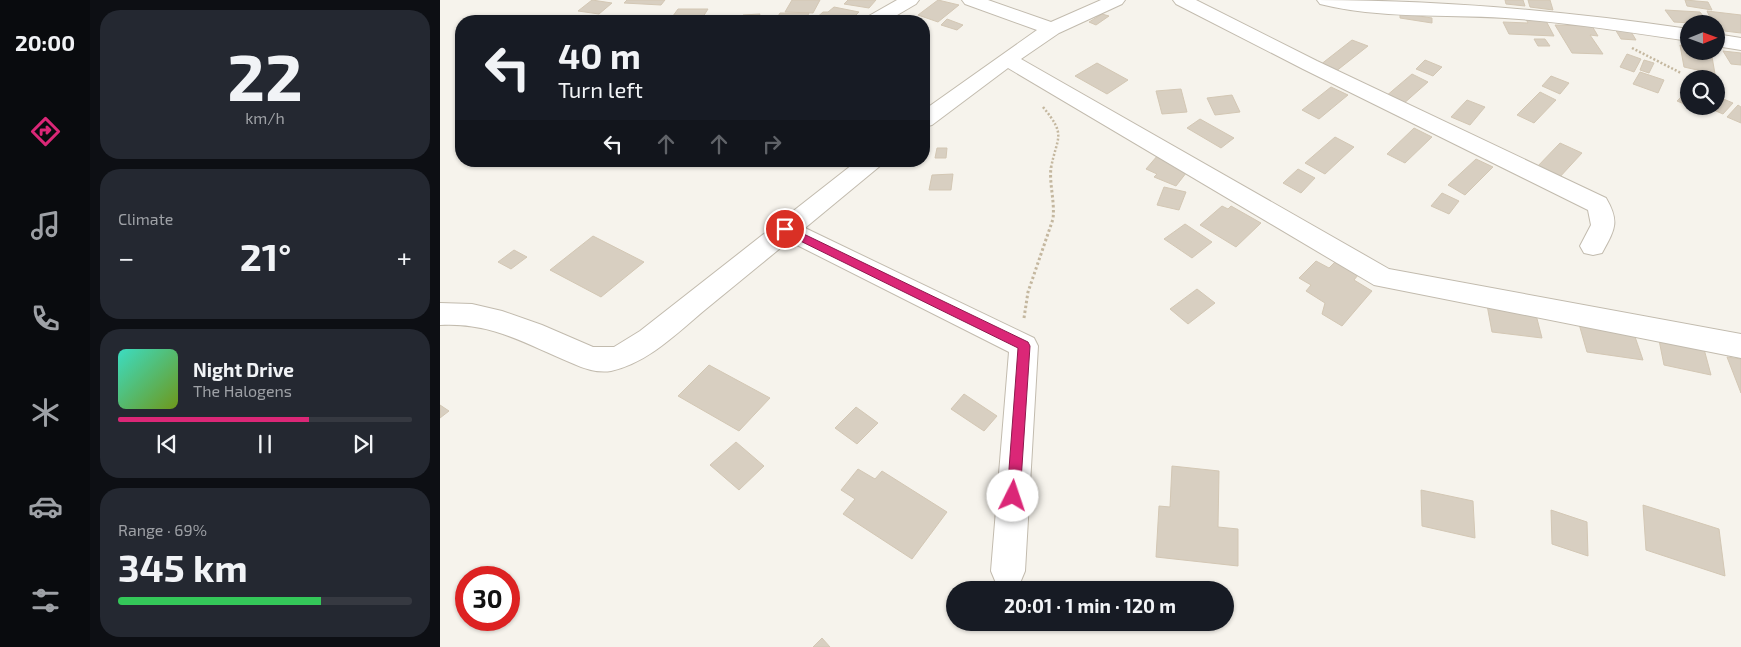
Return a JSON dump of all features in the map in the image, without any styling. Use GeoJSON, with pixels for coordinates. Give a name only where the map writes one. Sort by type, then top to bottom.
{"type":"FeatureCollection","features":[{"type":"Feature","properties":{"kind":"street"},"geometry":{"type":"LineString","coordinates":[[884,15],[910,0]]}},
{"type":"Feature","properties":{"kind":"street"},"geometry":{"type":"LineString","coordinates":[[971,0],[1052,29]]}},
{"type":"Feature","properties":{"kind":"street"},"geometry":{"type":"LineString","coordinates":[[930,116],[1017,65],[1052,29],[1116,0]]}},
{"type":"Feature","properties":{"kind":"street"},"geometry":{"type":"LineString","coordinates":[[1182,0],[1310,65],[1597,204],[1604,215],[1604,223],[1593,246]]}},
{"type":"Feature","properties":{"kind":"street"},"geometry":{"type":"LineString","coordinates":[[1326,0],[1373,6],[1481,10],[1609,23],[1680,34]]}},
{"type":"Feature","properties":{"kind":"street"},"geometry":{"type":"LineString","coordinates":[[1725,41],[1741,44]]}},
{"type":"Feature","properties":{"kind":"street"},"geometry":{"type":"LineString","coordinates":[[1017,65],[1383,278],[1741,346]]}},
{"type":"Feature","properties":{"kind":"street"},"geometry":{"type":"LineString","coordinates":[[440,314],[459,313],[500,319],[594,360],[615,358],[632,351],[650,339],[864,167]]}},
{"type":"Feature","properties":{"kind":"street"},"geometry":{"type":"LineString","coordinates":[[785,229],[1024,346],[1008,570]]}},
{"type":"Feature","properties":{"kind":"path"},"geometry":{"type":"LineString","coordinates":[[1609,23],[1612,35],[1616,39],[1680,72]]}},
{"type":"Feature","properties":{"kind":"path"},"geometry":{"type":"LineString","coordinates":[[1017,65],[1029,92],[1052,117],[1060,131],[1060,144],[1053,159],[1050,178],[1053,217],[1032,275],[1024,312],[1024,346]]}},
{"type":"Feature","properties":{"kind":"building"},"geometry":{"type":"Polygon","coordinates":[[[592,0],[612,3],[599,14],[578,11],[592,0]]]}},
{"type":"Feature","properties":{"kind":"building"},"geometry":{"type":"Polygon","coordinates":[[[627,0],[665,0],[661,5],[624,3],[627,0]]]}},
{"type":"Feature","properties":{"kind":"building"},"geometry":{"type":"Polygon","coordinates":[[[792,0],[820,0],[813,13],[785,12],[792,0]]]}},
{"type":"Feature","properties":{"kind":"building"},"geometry":{"type":"Polygon","coordinates":[[[848,0],[876,0],[869,8],[844,4],[848,0]]]}},
{"type":"Feature","properties":{"kind":"building"},"geometry":{"type":"Polygon","coordinates":[[[938,0],[959,5],[938,22],[930,19],[930,15],[918,15],[938,0]]]}},
{"type":"Feature","properties":{"kind":"building"},"geometry":{"type":"Polygon","coordinates":[[[1505,0],[1523,0],[1525,6],[1506,4],[1505,0]]]}},
{"type":"Feature","properties":{"kind":"building"},"geometry":{"type":"Polygon","coordinates":[[[1528,0],[1550,0],[1553,10],[1530,7],[1528,0]]]}},
{"type":"Feature","properties":{"kind":"building"},"geometry":{"type":"Polygon","coordinates":[[[1685,0],[1708,2],[1712,10],[1687,6],[1685,0]]]}},
{"type":"Feature","properties":{"kind":"building"},"geometry":{"type":"Polygon","coordinates":[[[834,7],[859,12],[856,15],[820,15],[823,12],[828,12],[834,7]]]}},
{"type":"Feature","properties":{"kind":"building"},"geometry":{"type":"Polygon","coordinates":[[[678,9],[708,9],[704,15],[674,15],[678,9]]]}},
{"type":"Feature","properties":{"kind":"building"},"geometry":{"type":"Polygon","coordinates":[[[1665,10],[1700,12],[1702,15],[1680,15],[1680,22],[1674,22],[1665,10]]]}},
{"type":"Feature","properties":{"kind":"building"},"geometry":{"type":"Polygon","coordinates":[[[1707,11],[1741,15],[1741,33],[1725,31],[1725,15],[1709,15],[1707,11]]]}},
{"type":"Feature","properties":{"kind":"building"},"geometry":{"type":"Polygon","coordinates":[[[780,13],[809,13],[808,15],[779,15],[780,13]]]}},
{"type":"Feature","properties":{"kind":"building"},"geometry":{"type":"Polygon","coordinates":[[[1400,13],[1432,18],[1432,23],[1400,18],[1400,13]]]}},
{"type":"Feature","properties":{"kind":"building"},"geometry":{"type":"Polygon","coordinates":[[[1102,14],[1109,16],[1096,25],[1089,22],[1102,14]]]}},
{"type":"Feature","properties":{"kind":"building"},"geometry":{"type":"Polygon","coordinates":[[[947,19],[963,25],[957,30],[941,25],[947,19]]]}},
{"type":"Feature","properties":{"kind":"building"},"geometry":{"type":"Polygon","coordinates":[[[1526,19],[1545,19],[1554,36],[1509,34],[1503,22],[1528,23],[1526,19]]]}},
{"type":"Feature","properties":{"kind":"building"},"geometry":{"type":"Polygon","coordinates":[[[1555,25],[1592,26],[1598,36],[1590,35],[1603,54],[1572,53],[1555,25]]]}},
{"type":"Feature","properties":{"kind":"building"},"geometry":{"type":"Polygon","coordinates":[[[1615,29],[1630,30],[1636,40],[1621,39],[1615,29]]]}},
{"type":"Feature","properties":{"kind":"building"},"geometry":{"type":"Polygon","coordinates":[[[1534,39],[1545,39],[1550,46],[1538,46],[1534,39]]]}},
{"type":"Feature","properties":{"kind":"building"},"geometry":{"type":"Polygon","coordinates":[[[1352,40],[1368,46],[1335,72],[1320,65],[1352,40]]]}},
{"type":"Feature","properties":{"kind":"building"},"geometry":{"type":"Polygon","coordinates":[[[1725,51],[1741,53],[1741,65],[1731,64],[1725,51]]]}},
{"type":"Feature","properties":{"kind":"building"},"geometry":{"type":"Polygon","coordinates":[[[1627,54],[1641,59],[1634,72],[1620,67],[1627,54]]]}},
{"type":"Feature","properties":{"kind":"building"},"geometry":{"type":"Polygon","coordinates":[[[1425,60],[1442,67],[1433,76],[1416,69],[1425,60]]]}},
{"type":"Feature","properties":{"kind":"building"},"geometry":{"type":"Polygon","coordinates":[[[1644,60],[1654,63],[1649,73],[1640,70],[1644,60]]]}},
{"type":"Feature","properties":{"kind":"building"},"geometry":{"type":"Polygon","coordinates":[[[1683,60],[1713,60],[1714,70],[1697,70],[1684,67],[1683,60]]]}},
{"type":"Feature","properties":{"kind":"building"},"geometry":{"type":"Polygon","coordinates":[[[1097,63],[1128,80],[1107,94],[1075,76],[1097,63]]]}},
{"type":"Feature","properties":{"kind":"building"},"geometry":{"type":"Polygon","coordinates":[[[1640,72],[1664,80],[1658,93],[1633,84],[1640,72]]]}},
{"type":"Feature","properties":{"kind":"building"},"geometry":{"type":"Polygon","coordinates":[[[1412,74],[1428,82],[1402,105],[1385,97],[1412,74]]]}},
{"type":"Feature","properties":{"kind":"building"},"geometry":{"type":"Polygon","coordinates":[[[1551,76],[1569,83],[1560,94],[1542,86],[1551,76]]]}},
{"type":"Feature","properties":{"kind":"building"},"geometry":{"type":"Polygon","coordinates":[[[1331,87],[1348,95],[1319,119],[1302,110],[1331,87]]]}},
{"type":"Feature","properties":{"kind":"building"},"geometry":{"type":"Polygon","coordinates":[[[1181,89],[1187,112],[1162,114],[1156,91],[1181,89]]]}},
{"type":"Feature","properties":{"kind":"building"},"geometry":{"type":"Polygon","coordinates":[[[1540,92],[1556,100],[1534,123],[1517,115],[1540,92]]]}},
{"type":"Feature","properties":{"kind":"building"},"geometry":{"type":"Polygon","coordinates":[[[1232,95],[1240,112],[1215,115],[1207,98],[1232,95]]]}},
{"type":"Feature","properties":{"kind":"building"},"geometry":{"type":"Polygon","coordinates":[[[1467,100],[1485,107],[1470,125],[1451,117],[1467,100]]]}},
{"type":"Feature","properties":{"kind":"building"},"geometry":{"type":"Polygon","coordinates":[[[1725,100],[1733,103],[1725,112],[1725,100]]]}},
{"type":"Feature","properties":{"kind":"building"},"geometry":{"type":"Polygon","coordinates":[[[1738,105],[1741,107],[1741,123],[1727,117],[1738,105]]]}},
{"type":"Feature","properties":{"kind":"building"},"geometry":{"type":"Polygon","coordinates":[[[1200,119],[1234,138],[1221,148],[1187,128],[1200,119]]]}},
{"type":"Feature","properties":{"kind":"building"},"geometry":{"type":"Polygon","coordinates":[[[1414,128],[1432,137],[1405,163],[1387,154],[1414,128]]]}},
{"type":"Feature","properties":{"kind":"building"},"geometry":{"type":"Polygon","coordinates":[[[1335,137],[1354,147],[1325,174],[1305,163],[1335,137]]]}},
{"type":"Feature","properties":{"kind":"building"},"geometry":{"type":"Polygon","coordinates":[[[1560,143],[1582,153],[1558,179],[1536,168],[1560,143]]]}},
{"type":"Feature","properties":{"kind":"building"},"geometry":{"type":"Polygon","coordinates":[[[937,148],[947,148],[946,158],[935,158],[937,148]]]}},
{"type":"Feature","properties":{"kind":"building"},"geometry":{"type":"Polygon","coordinates":[[[1158,155],[1190,168],[1176,186],[1154,177],[1157,174],[1146,169],[1158,155]]]}},
{"type":"Feature","properties":{"kind":"building"},"geometry":{"type":"Polygon","coordinates":[[[1476,159],[1493,167],[1465,195],[1448,185],[1476,159]]]}},
{"type":"Feature","properties":{"kind":"building"},"geometry":{"type":"Polygon","coordinates":[[[1298,169],[1315,178],[1301,193],[1283,183],[1298,169]]]}},
{"type":"Feature","properties":{"kind":"building"},"geometry":{"type":"Polygon","coordinates":[[[953,174],[951,190],[929,190],[932,175],[953,174]]]}},
{"type":"Feature","properties":{"kind":"building"},"geometry":{"type":"Polygon","coordinates":[[[1164,187],[1186,192],[1179,210],[1157,205],[1164,187]]]}},
{"type":"Feature","properties":{"kind":"building"},"geometry":{"type":"Polygon","coordinates":[[[1442,193],[1459,201],[1449,214],[1431,206],[1442,193]]]}},
{"type":"Feature","properties":{"kind":"building"},"geometry":{"type":"Polygon","coordinates":[[[1222,206],[1228,209],[1231,206],[1261,223],[1236,247],[1200,225],[1222,206]]]}},
{"type":"Feature","properties":{"kind":"building"},"geometry":{"type":"Polygon","coordinates":[[[1185,224],[1212,242],[1192,258],[1164,239],[1185,224]]]}},
{"type":"Feature","properties":{"kind":"building"},"geometry":{"type":"Polygon","coordinates":[[[593,236],[644,262],[601,297],[550,270],[593,236]]]}},
{"type":"Feature","properties":{"kind":"building"},"geometry":{"type":"Polygon","coordinates":[[[514,250],[527,257],[511,269],[498,262],[514,250]]]}},
{"type":"Feature","properties":{"kind":"building"},"geometry":{"type":"Polygon","coordinates":[[[1316,261],[1329,268],[1335,262],[1358,275],[1354,280],[1372,291],[1342,326],[1322,314],[1325,303],[1306,291],[1311,285],[1299,278],[1316,261]]]}},
{"type":"Feature","properties":{"kind":"building"},"geometry":{"type":"Polygon","coordinates":[[[1197,289],[1215,303],[1188,324],[1170,309],[1197,289]]]}},
{"type":"Feature","properties":{"kind":"building"},"geometry":{"type":"Polygon","coordinates":[[[1487,305],[1535,311],[1542,338],[1492,332],[1487,305]]]}},
{"type":"Feature","properties":{"kind":"building"},"geometry":{"type":"Polygon","coordinates":[[[1579,324],[1633,331],[1643,360],[1587,352],[1579,324]]]}},
{"type":"Feature","properties":{"kind":"building"},"geometry":{"type":"Polygon","coordinates":[[[1659,340],[1704,349],[1711,375],[1664,365],[1659,340]]]}},
{"type":"Feature","properties":{"kind":"building"},"geometry":{"type":"Polygon","coordinates":[[[1727,357],[1741,359],[1741,393],[1727,357]]]}},
{"type":"Feature","properties":{"kind":"building"},"geometry":{"type":"Polygon","coordinates":[[[709,365],[770,398],[739,431],[678,396],[709,365]]]}},
{"type":"Feature","properties":{"kind":"building"},"geometry":{"type":"Polygon","coordinates":[[[964,394],[997,416],[984,431],[951,409],[964,394]]]}},
{"type":"Feature","properties":{"kind":"building"},"geometry":{"type":"Polygon","coordinates":[[[440,405],[449,411],[440,418],[440,405]]]}},
{"type":"Feature","properties":{"kind":"building"},"geometry":{"type":"Polygon","coordinates":[[[856,407],[878,423],[857,444],[835,428],[856,407]]]}},
{"type":"Feature","properties":{"kind":"building"},"geometry":{"type":"Polygon","coordinates":[[[736,442],[764,466],[739,490],[710,465],[736,442]]]}},
{"type":"Feature","properties":{"kind":"building"},"geometry":{"type":"Polygon","coordinates":[[[1172,466],[1219,471],[1218,527],[1238,529],[1238,566],[1156,557],[1159,506],[1170,507],[1172,466]]]}},
{"type":"Feature","properties":{"kind":"building"},"geometry":{"type":"Polygon","coordinates":[[[858,469],[875,479],[882,471],[947,512],[912,559],[843,514],[855,499],[841,490],[858,469]]]}},
{"type":"Feature","properties":{"kind":"building"},"geometry":{"type":"Polygon","coordinates":[[[1421,490],[1473,501],[1475,538],[1422,526],[1421,490]]]}},
{"type":"Feature","properties":{"kind":"building"},"geometry":{"type":"Polygon","coordinates":[[[1643,505],[1719,529],[1725,576],[1646,550],[1643,505]]]}},
{"type":"Feature","properties":{"kind":"building"},"geometry":{"type":"Polygon","coordinates":[[[1551,510],[1587,522],[1588,556],[1552,544],[1551,510]]]}},
{"type":"Feature","properties":{"kind":"building"},"geometry":{"type":"Polygon","coordinates":[[[822,638],[830,647],[813,647],[822,638]]]}},
{"type":"Feature","properties":{"kind":"route"},"geometry":{"type":"LineString","coordinates":[[785,229],[1024,346],[1013,496]]}}]}
